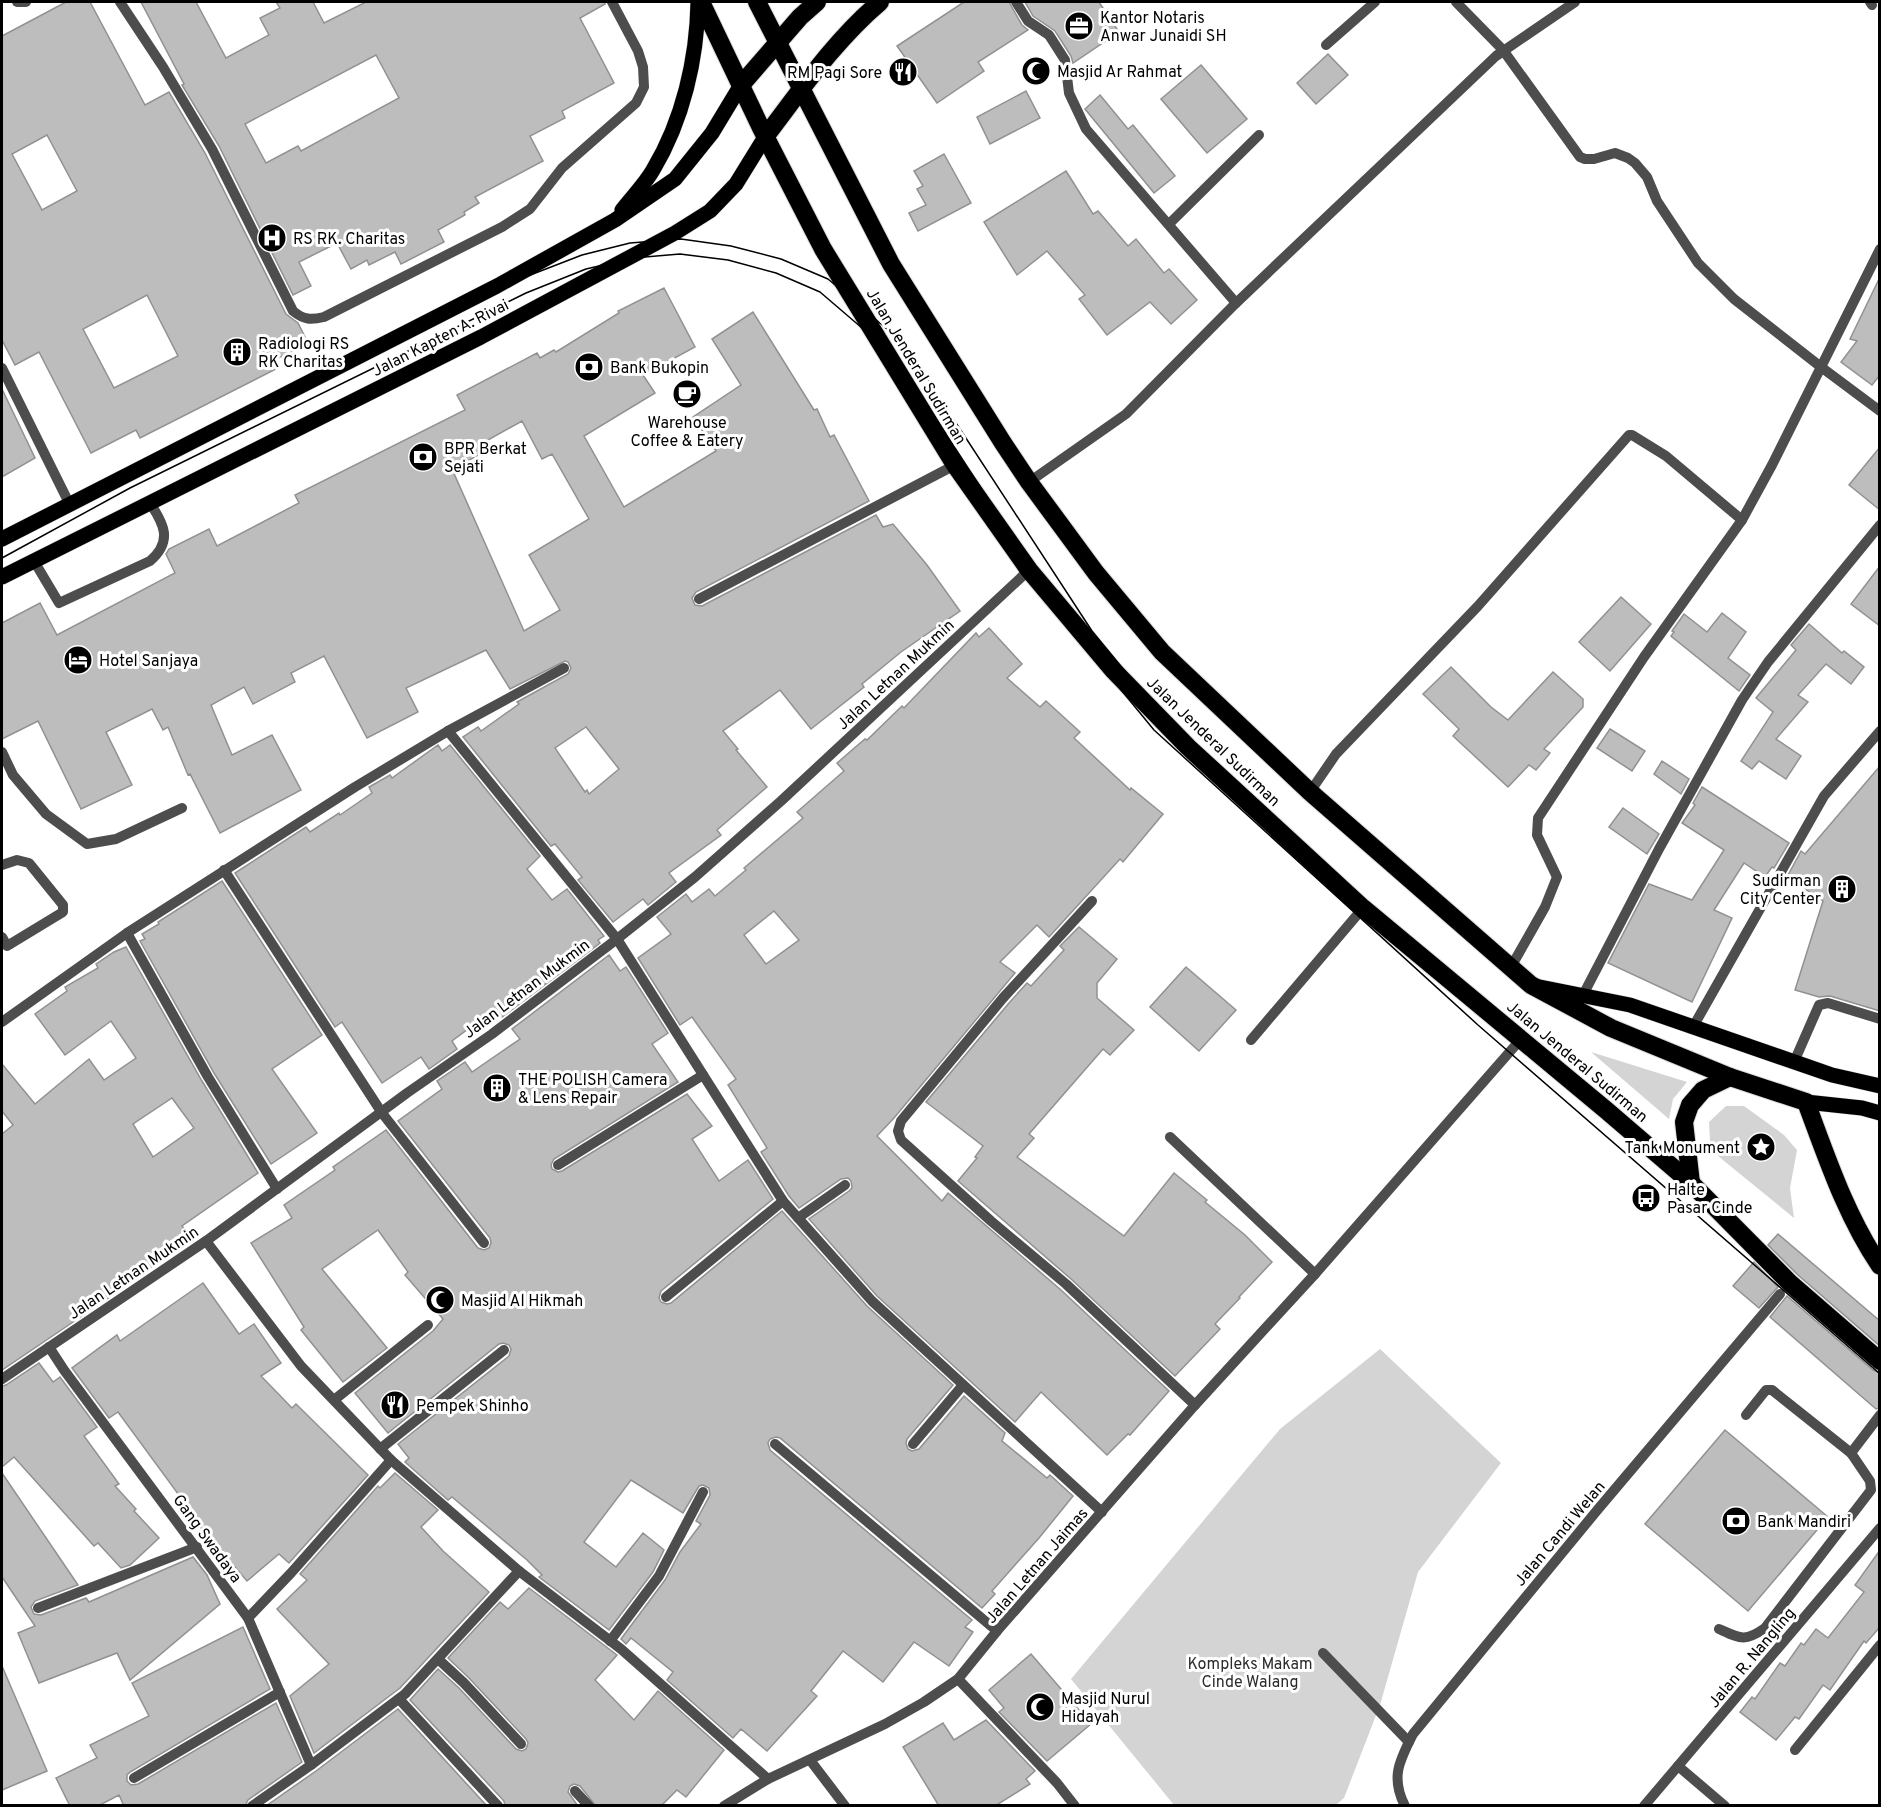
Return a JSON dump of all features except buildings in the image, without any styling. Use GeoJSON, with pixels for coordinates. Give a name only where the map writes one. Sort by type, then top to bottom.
{"type":"FeatureCollection","features":[{"type":"Feature","properties":{"kind":"highway","name":"Jalan Jenderal Sudirman"},"geometry":{"type":"LineString","coordinates":[[699,2],[823,249],[955,465],[1029,570],[1113,670],[1154,713],[1363,908],[1692,1183],[1790,1282],[1880,1361]]}},
{"type":"Feature","properties":{"kind":"highway","name":"Jalan Jenderal Sudirman"},"geometry":{"type":"LineString","coordinates":[[757,2],[891,264],[1029,482],[1096,573],[1162,652],[1310,792],[1532,985],[1611,1028],[1730,1077],[1806,1102]]}},
{"type":"Feature","properties":{"kind":"highway"},"geometry":{"type":"LineString","coordinates":[[741,85],[800,17],[817,2]]}},
{"type":"Feature","properties":{"kind":"highway"},"geometry":{"type":"LineString","coordinates":[[765,137],[858,20],[880,2]]}},
{"type":"Feature","properties":{"kind":"highway"},"geometry":{"type":"LineString","coordinates":[[1692,1183],[1683,1122],[1690,1106],[1703,1090],[1730,1077]]}},
{"type":"Feature","properties":{"kind":"highway"},"geometry":{"type":"LineString","coordinates":[[1806,1102],[1841,1193],[1867,1248],[1880,1266]]}},
{"type":"Feature","properties":{"kind":"main road"},"geometry":{"type":"LineString","coordinates":[[615,219],[653,170],[677,119],[692,64],[699,2]]}},
{"type":"Feature","properties":{"kind":"main road","name":"Jalan Kapten A. Rivai"},"geometry":{"type":"LineString","coordinates":[[2,539],[497,286],[615,219],[675,179],[712,133],[741,85]]}},
{"type":"Feature","properties":{"kind":"main road","name":"Jalan Kapten A. Rivai"},"geometry":{"type":"LineString","coordinates":[[2,577],[481,337],[675,233],[710,211],[736,184],[765,137]]}},
{"type":"Feature","properties":{"kind":"main road"},"geometry":{"type":"LineString","coordinates":[[1532,985],[1630,1005],[1832,1075],[1880,1086]]}},
{"type":"Feature","properties":{"kind":"main road"},"geometry":{"type":"LineString","coordinates":[[1806,1102],[1862,1107],[1880,1113]]}},
{"type":"Feature","properties":{"kind":"street"},"geometry":{"type":"LineString","coordinates":[[17,2],[26,2]]}},
{"type":"Feature","properties":{"kind":"street"},"geometry":{"type":"LineString","coordinates":[[120,2],[163,67],[212,149],[290,305],[301,318],[311,320],[324,317],[502,227],[530,209],[562,168],[636,103],[644,87],[643,67],[638,51],[612,2]]}},
{"type":"Feature","properties":{"kind":"street"},"geometry":{"type":"LineString","coordinates":[[1016,2],[1028,21],[1049,35],[1065,60],[1069,93],[1086,129],[1236,303]]}},
{"type":"Feature","properties":{"kind":"street"},"geometry":{"type":"LineString","coordinates":[[1326,45],[1375,2]]}},
{"type":"Feature","properties":{"kind":"street"},"geometry":{"type":"LineString","coordinates":[[1456,2],[1503,50],[1580,157],[1593,159],[1615,153],[1628,158],[1642,168],[1657,201],[1698,264],[1734,299],[1880,411]]}},
{"type":"Feature","properties":{"kind":"street"},"geometry":{"type":"LineString","coordinates":[[1029,482],[1126,414],[1236,303],[1503,50],[1575,2]]}},
{"type":"Feature","properties":{"kind":"street"},"geometry":{"type":"LineString","coordinates":[[1169,224],[1259,135]]}},
{"type":"Feature","properties":{"kind":"street"},"geometry":{"type":"LineString","coordinates":[[1511,967],[1545,907],[1557,877],[1537,835],[1538,818],[1644,657],[1742,520],[1880,249]]}},
{"type":"Feature","properties":{"kind":"street"},"geometry":{"type":"LineString","coordinates":[[2,368],[70,505]]}},
{"type":"Feature","properties":{"kind":"street"},"geometry":{"type":"LineString","coordinates":[[1310,792],[1336,754],[1478,606],[1629,435],[1666,456],[1742,520]]}},
{"type":"Feature","properties":{"kind":"street"},"geometry":{"type":"LineString","coordinates":[[699,599],[955,465]]}},
{"type":"Feature","properties":{"kind":"street"},"geometry":{"type":"LineString","coordinates":[[34,561],[59,603],[150,561],[160,550],[165,534],[159,517],[150,503]]}},
{"type":"Feature","properties":{"kind":"street"},"geometry":{"type":"LineString","coordinates":[[1583,995],[1659,849],[1742,700],[1768,662],[1880,525]]}},
{"type":"Feature","properties":{"kind":"street","name":"Jalan Letnan Mukmin"},"geometry":{"type":"LineString","coordinates":[[2,1379],[206,1241],[492,1034],[617,939],[695,877],[781,801],[1029,570]]}},
{"type":"Feature","properties":{"kind":"street"},"geometry":{"type":"LineString","coordinates":[[2,1022],[127,933],[355,787],[448,731],[564,668]]}},
{"type":"Feature","properties":{"kind":"street"},"geometry":{"type":"LineString","coordinates":[[448,731],[617,939],[783,1201],[872,1301],[1102,1512]]}},
{"type":"Feature","properties":{"kind":"street"},"geometry":{"type":"LineString","coordinates":[[1693,1027],[1824,796],[1880,731]]}},
{"type":"Feature","properties":{"kind":"street"},"geometry":{"type":"LineString","coordinates":[[2,752],[13,775],[46,814],[87,844],[116,838],[182,808]]}},
{"type":"Feature","properties":{"kind":"street"},"geometry":{"type":"LineString","coordinates":[[2,865],[17,860],[29,863],[63,905],[63,912],[7,945],[2,938]]}},
{"type":"Feature","properties":{"kind":"street"},"geometry":{"type":"LineString","coordinates":[[224,870],[382,1113],[484,1243]]}},
{"type":"Feature","properties":{"kind":"street"},"geometry":{"type":"LineString","coordinates":[[1092,901],[1003,998],[901,1121],[897,1131],[901,1140],[991,1221],[1066,1284],[1195,1405]]}},
{"type":"Feature","properties":{"kind":"street"},"geometry":{"type":"LineString","coordinates":[[1251,1040],[1363,908]]}},
{"type":"Feature","properties":{"kind":"street"},"geometry":{"type":"LineString","coordinates":[[127,933],[208,1077],[277,1189]]}},
{"type":"Feature","properties":{"kind":"street"},"geometry":{"type":"LineString","coordinates":[[1794,1062],[1820,1005],[1828,1003],[1880,1019]]}},
{"type":"Feature","properties":{"kind":"street","name":"Jalan Letnan Jaimas"},"geometry":{"type":"LineString","coordinates":[[724,1806],[768,1779],[885,1724],[958,1679],[997,1631],[1195,1405],[1315,1274],[1521,1039]]}},
{"type":"Feature","properties":{"kind":"street"},"geometry":{"type":"LineString","coordinates":[[558,1165],[703,1076]]}},
{"type":"Feature","properties":{"kind":"street"},"geometry":{"type":"LineString","coordinates":[[1170,1137],[1315,1274]]}},
{"type":"Feature","properties":{"kind":"street"},"geometry":{"type":"LineString","coordinates":[[798,1218],[844,1185]]}},
{"type":"Feature","properties":{"kind":"street"},"geometry":{"type":"LineString","coordinates":[[666,1297],[783,1201]]}},
{"type":"Feature","properties":{"kind":"street"},"geometry":{"type":"LineString","coordinates":[[206,1241],[301,1366],[391,1460],[519,1571],[610,1641],[768,1779]]}},
{"type":"Feature","properties":{"kind":"street","name":"Jalan Candi Welan"},"geometry":{"type":"LineString","coordinates":[[1405,1806],[1399,1794],[1398,1763],[1413,1734],[1599,1508],[1780,1294]]}},
{"type":"Feature","properties":{"kind":"street"},"geometry":{"type":"LineString","coordinates":[[334,1400],[428,1325]]}},
{"type":"Feature","properties":{"kind":"street","name":"Gang Swadaya"},"geometry":{"type":"LineString","coordinates":[[49,1347],[248,1618],[311,1765]]}},
{"type":"Feature","properties":{"kind":"street"},"geometry":{"type":"LineString","coordinates":[[380,1449],[504,1350]]}},
{"type":"Feature","properties":{"kind":"street"},"geometry":{"type":"LineString","coordinates":[[913,1444],[963,1385]]}},
{"type":"Feature","properties":{"kind":"street"},"geometry":{"type":"LineString","coordinates":[[1719,1629],[1739,1638],[1751,1638],[1765,1628],[1871,1490],[1870,1481],[1851,1453],[1772,1390],[1766,1390],[1746,1415]]}},
{"type":"Feature","properties":{"kind":"street"},"geometry":{"type":"LineString","coordinates":[[1851,1453],[1880,1415]]}},
{"type":"Feature","properties":{"kind":"street"},"geometry":{"type":"LineString","coordinates":[[775,1444],[997,1631]]}},
{"type":"Feature","properties":{"kind":"street"},"geometry":{"type":"LineString","coordinates":[[248,1618],[391,1460]]}},
{"type":"Feature","properties":{"kind":"street"},"geometry":{"type":"LineString","coordinates":[[610,1641],[659,1576],[703,1492]]}},
{"type":"Feature","properties":{"kind":"street","name":"Jalan R. Nangling"},"geometry":{"type":"LineString","coordinates":[[1644,1806],[1880,1528]]}},
{"type":"Feature","properties":{"kind":"street"},"geometry":{"type":"LineString","coordinates":[[38,1608],[197,1547]]}},
{"type":"Feature","properties":{"kind":"street"},"geometry":{"type":"LineString","coordinates":[[252,1806],[399,1699],[519,1571]]}},
{"type":"Feature","properties":{"kind":"street"},"geometry":{"type":"LineString","coordinates":[[1795,1750],[1880,1645]]}},
{"type":"Feature","properties":{"kind":"street"},"geometry":{"type":"LineString","coordinates":[[1323,1653],[1409,1742]]}},
{"type":"Feature","properties":{"kind":"street"},"geometry":{"type":"LineString","coordinates":[[438,1659],[464,1683],[521,1744]]}},
{"type":"Feature","properties":{"kind":"street"},"geometry":{"type":"LineString","coordinates":[[958,1679],[1057,1783],[1075,1806]]}},
{"type":"Feature","properties":{"kind":"street"},"geometry":{"type":"LineString","coordinates":[[134,1778],[280,1692]]}},
{"type":"Feature","properties":{"kind":"street"},"geometry":{"type":"LineString","coordinates":[[399,1699],[498,1806]]}},
{"type":"Feature","properties":{"kind":"street"},"geometry":{"type":"LineString","coordinates":[[810,1760],[845,1806]]}},
{"type":"Feature","properties":{"kind":"street"},"geometry":{"type":"LineString","coordinates":[[1678,1766],[1725,1806]]}},
{"type":"Feature","properties":{"kind":"street"},"geometry":{"type":"LineString","coordinates":[[575,1791],[589,1806]]}},
{"type":"Feature","properties":{"kind":"green space"},"geometry":{"type":"Polygon","coordinates":[[[1591,1052],[1687,1082],[1673,1099],[1669,1119],[1591,1052]]]}},
{"type":"Feature","properties":{"kind":"green space"},"geometry":{"type":"Polygon","coordinates":[[[1726,1106],[1744,1106],[1784,1135],[1797,1150],[1790,1188],[1794,1218],[1718,1156],[1710,1141],[1709,1122],[1726,1106]]]}},
{"type":"Feature","properties":{"kind":"green space","name":"Kompleks Makam Cinde Walang"},"geometry":{"type":"Polygon","coordinates":[[[1380,1349],[1501,1463],[1418,1572],[1380,1705],[1344,1798],[1336,1805],[1174,1805],[1071,1679],[1280,1429],[1380,1349]]]}},
{"type":"Feature","properties":{"kind":"tram line"},"geometry":{"type":"LineString","coordinates":[[2,541],[124,475],[520,279],[582,255],[630,243],[681,239],[731,246],[781,259],[828,279],[894,335],[926,377],[1092,631],[1165,720],[1487,1014],[1880,1354]]}},
{"type":"Feature","properties":{"kind":"tram line"},"geometry":{"type":"LineString","coordinates":[[2,558],[130,488],[526,293],[586,269],[633,258],[680,254],[728,260],[776,273],[820,292],[883,346],[914,385],[1080,640],[1154,730],[1478,1025],[1880,1374]]}},
{"type":"Feature","properties":{"kind":"place","name":"Kantor Notaris Anwar Junaidi SH"},"geometry":{"type":"Point","coordinates":[1079,26]}},
{"type":"Feature","properties":{"kind":"place","name":"Masjid Ar Rahmat"},"geometry":{"type":"Point","coordinates":[1036,71]}},
{"type":"Feature","properties":{"kind":"place","name":"RM Pagi Sore"},"geometry":{"type":"Point","coordinates":[903,72]}},
{"type":"Feature","properties":{"kind":"place","name":"RS RK. Charitas"},"geometry":{"type":"Point","coordinates":[272,238]}},
{"type":"Feature","properties":{"kind":"place","name":"Radiologi RS RK Charitas"},"geometry":{"type":"Point","coordinates":[237,352]}},
{"type":"Feature","properties":{"kind":"place","name":"Bank Bukopin"},"geometry":{"type":"Point","coordinates":[589,367]}},
{"type":"Feature","properties":{"kind":"place","name":"Warehouse Coffee & Eatery"},"geometry":{"type":"Point","coordinates":[687,394]}},
{"type":"Feature","properties":{"kind":"place","name":"BPR Berkat Sejati"},"geometry":{"type":"Point","coordinates":[423,457]}},
{"type":"Feature","properties":{"kind":"place","name":"Hotel Sanjaya"},"geometry":{"type":"Point","coordinates":[78,660]}},
{"type":"Feature","properties":{"kind":"place","name":"Sudirman City Center"},"geometry":{"type":"Point","coordinates":[1842,889]}},
{"type":"Feature","properties":{"kind":"place","name":"THE POLISH Camera & Lens Repair"},"geometry":{"type":"Point","coordinates":[497,1088]}},
{"type":"Feature","properties":{"kind":"place","name":"Tank Monument"},"geometry":{"type":"Point","coordinates":[1761,1147]}},
{"type":"Feature","properties":{"kind":"place","name":"Halte Pasar Cinde"},"geometry":{"type":"Point","coordinates":[1646,1198]}},
{"type":"Feature","properties":{"kind":"place","name":"Masjid Al Hikmah"},"geometry":{"type":"Point","coordinates":[440,1300]}},
{"type":"Feature","properties":{"kind":"place","name":"Pempek Shinho"},"geometry":{"type":"Point","coordinates":[395,1405]}},
{"type":"Feature","properties":{"kind":"place","name":"Bank Mandiri"},"geometry":{"type":"Point","coordinates":[1736,1521]}},
{"type":"Feature","properties":{"kind":"place","name":"Masjid Nurul Hidayah"},"geometry":{"type":"Point","coordinates":[1040,1707]}}]}
